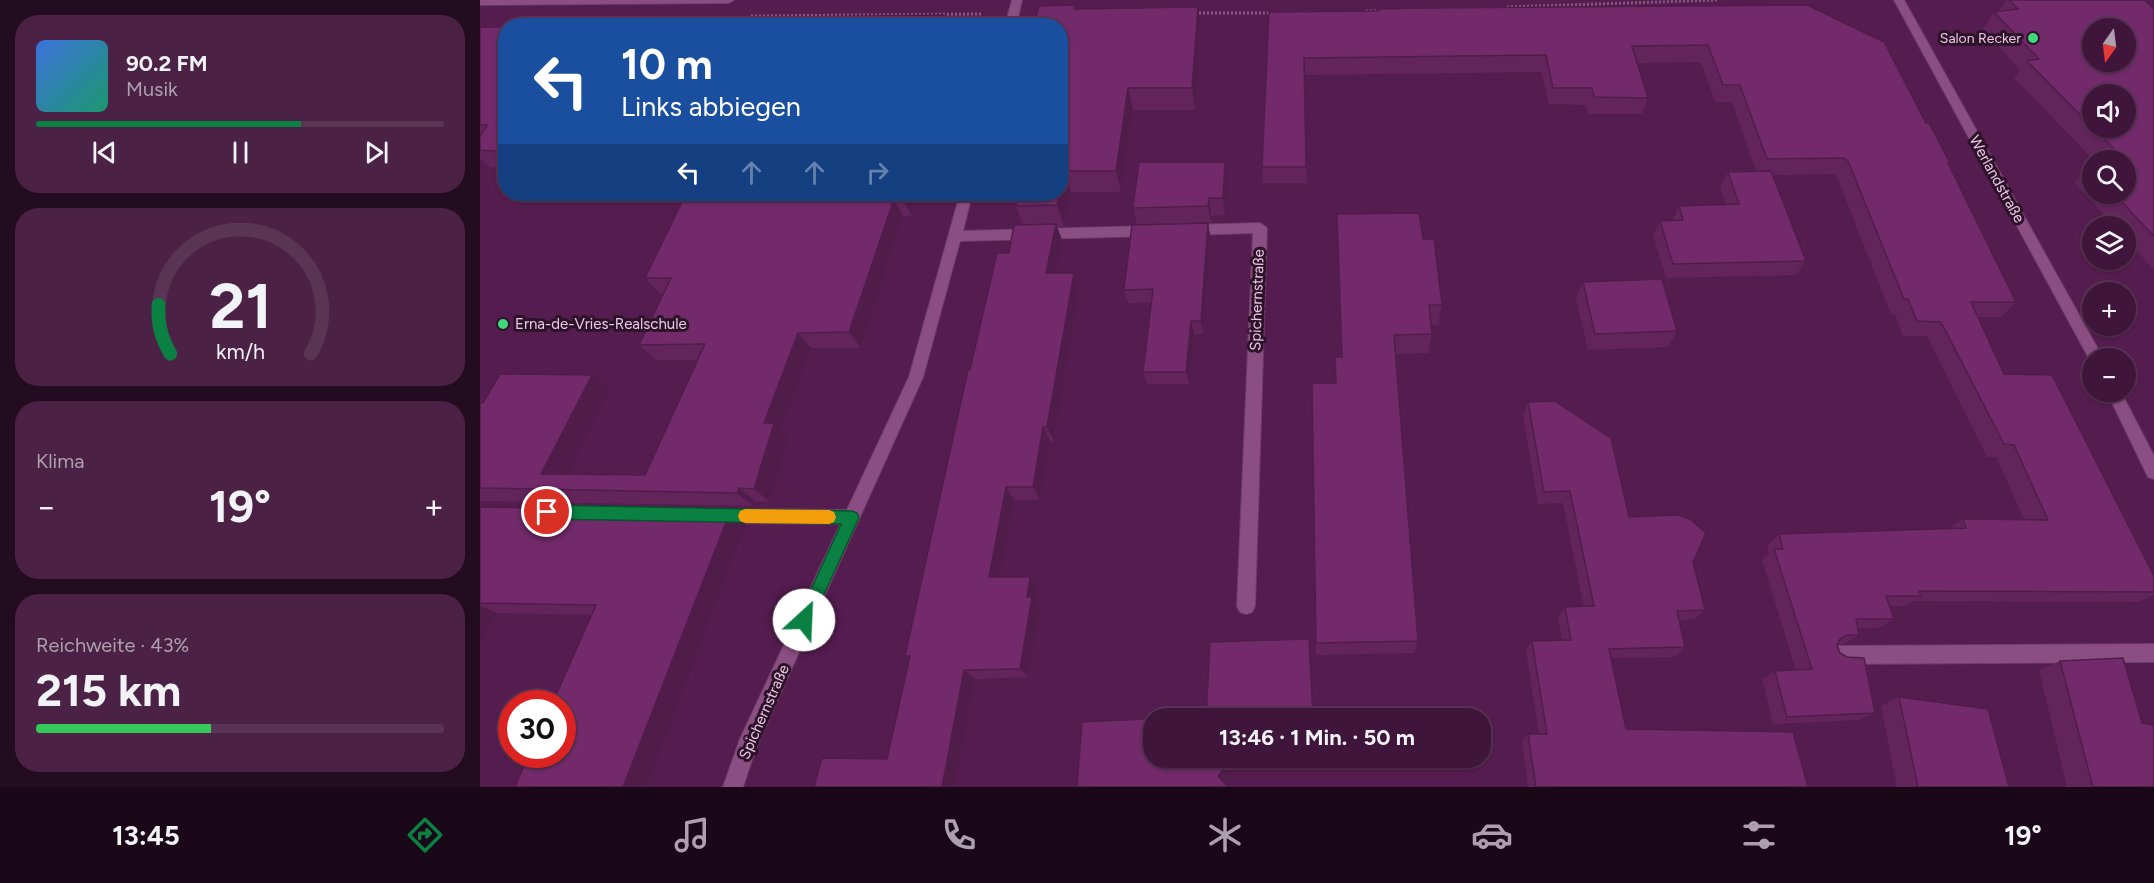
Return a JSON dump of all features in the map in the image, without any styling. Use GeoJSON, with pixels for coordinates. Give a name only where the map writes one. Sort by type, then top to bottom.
{"type":"FeatureCollection","features":[{"type":"Feature","properties":{"kind":"street"},"geometry":{"type":"LineString","coordinates":[[480,2],[729,0]]}},
{"type":"Feature","properties":{"kind":"street"},"geometry":{"type":"LineString","coordinates":[[1012,18],[1017,0]]}},
{"type":"Feature","properties":{"kind":"street","name":"Werlandstraße"},"geometry":{"type":"LineString","coordinates":[[1899,0],[2090,348]]}},
{"type":"Feature","properties":{"kind":"street","name":"Spichernstraße"},"geometry":{"type":"LineString","coordinates":[[733,787],[747,746],[916,377],[964,201]]}},
{"type":"Feature","properties":{"kind":"street","name":"Spichernstraße"},"geometry":{"type":"LineString","coordinates":[[955,236],[1260,228],[1246,606]]}},
{"type":"Feature","properties":{"kind":"street"},"geometry":{"type":"LineString","coordinates":[[2119,402],[2154,472]]}},
{"type":"Feature","properties":{"kind":"street"},"geometry":{"type":"LineString","coordinates":[[704,516],[852,518]]}},
{"type":"Feature","properties":{"kind":"street"},"geometry":{"type":"LineString","coordinates":[[1833,655],[2154,653]]}},
{"type":"Feature","properties":{"kind":"path"},"geometry":{"type":"LineString","coordinates":[[1506,7],[1718,0]]}},
{"type":"Feature","properties":{"kind":"path"},"geometry":{"type":"LineString","coordinates":[[1363,11],[1387,10]]}},
{"type":"Feature","properties":{"kind":"path"},"geometry":{"type":"LineString","coordinates":[[1188,13],[1281,12]]}},
{"type":"Feature","properties":{"kind":"path"},"geometry":{"type":"LineString","coordinates":[[744,16],[878,18]]}},
{"type":"Feature","properties":{"kind":"building"},"geometry":{"type":"Polygon","coordinates":[[[2009,0],[2144,0],[2154,9],[2154,236],[2124,204],[2136,204],[2136,150],[2115,150],[2103,138],[2136,138],[2136,84],[2082,84],[2082,117],[2027,61],[2039,59],[1994,12],[2018,9],[2009,0]]]}},
{"type":"Feature","properties":{"kind":"building"},"geometry":{"type":"Polygon","coordinates":[[[1075,5],[1074,9],[1198,7],[1192,88],[1128,88],[1116,171],[1068,171],[1068,18],[1036,18],[1039,6],[1075,5]]]}},
{"type":"Feature","properties":{"kind":"building"},"geometry":{"type":"Polygon","coordinates":[[[1807,5],[1884,42],[1926,123],[1929,123],[1950,163],[1948,163],[2016,302],[1971,302],[2004,374],[2052,375],[2154,576],[2154,592],[1919,591],[1921,596],[1886,596],[1894,619],[1856,619],[1859,635],[1847,635],[1840,639],[1837,645],[1840,653],[1847,657],[1864,658],[1875,713],[1787,717],[1775,671],[1812,669],[1774,549],[1783,549],[1779,534],[1966,528],[1963,519],[2048,520],[2014,445],[2004,444],[1941,322],[1917,321],[1908,299],[1904,299],[1848,161],[1844,158],[1767,159],[1740,85],[1723,85],[1708,45],[1632,46],[1648,98],[1594,97],[1592,88],[1553,88],[1546,55],[1304,58],[1306,167],[1262,167],[1269,12],[1379,11],[1379,9],[1417,8],[1807,5]]]}},
{"type":"Feature","properties":{"kind":"building"},"geometry":{"type":"Polygon","coordinates":[[[944,15],[943,18],[799,17],[944,15]]]}},
{"type":"Feature","properties":{"kind":"building"},"geometry":{"type":"Polygon","coordinates":[[[715,17],[714,18],[590,18],[715,17]]]}},
{"type":"Feature","properties":{"kind":"building"},"geometry":{"type":"Polygon","coordinates":[[[480,27],[498,27],[498,151],[480,150],[480,136],[487,125],[480,125],[480,27]]]}},
{"type":"Feature","properties":{"kind":"building"},"geometry":{"type":"Polygon","coordinates":[[[1139,162],[1225,162],[1223,198],[1209,198],[1208,206],[1133,208],[1139,162]]]}},
{"type":"Feature","properties":{"kind":"building"},"geometry":{"type":"Polygon","coordinates":[[[1771,171],[1806,261],[1673,264],[1660,221],[1683,220],[1679,206],[1739,204],[1728,172],[1771,171]]]}},
{"type":"Feature","properties":{"kind":"building"},"geometry":{"type":"Polygon","coordinates":[[[683,201],[893,201],[849,332],[798,333],[764,423],[774,423],[754,489],[739,488],[737,493],[480,488],[480,403],[483,403],[500,374],[592,375],[541,474],[645,475],[705,344],[639,345],[671,278],[645,278],[683,201]]]}},
{"type":"Feature","properties":{"kind":"building"},"geometry":{"type":"Polygon","coordinates":[[[1017,201],[1058,201],[1057,205],[1016,206],[1017,201]]]}},
{"type":"Feature","properties":{"kind":"building"},"geometry":{"type":"Polygon","coordinates":[[[1419,213],[1423,239],[1434,239],[1442,305],[1429,305],[1432,334],[1394,335],[1418,641],[1316,643],[1312,383],[1336,383],[1335,357],[1342,357],[1337,214],[1419,213]]]}},
{"type":"Feature","properties":{"kind":"building"},"geometry":{"type":"Polygon","coordinates":[[[1208,223],[1201,321],[1191,321],[1186,372],[1143,372],[1153,289],[1124,290],[1132,225],[1208,223]]]}},
{"type":"Feature","properties":{"kind":"building"},"geometry":{"type":"Polygon","coordinates":[[[1056,224],[1046,273],[1074,273],[1047,427],[1043,427],[1033,487],[1006,487],[989,577],[1030,577],[1027,597],[1032,597],[1020,669],[964,670],[942,787],[814,787],[822,758],[887,759],[910,656],[905,656],[968,370],[970,370],[997,253],[1009,253],[1014,225],[1056,224]]]}},
{"type":"Feature","properties":{"kind":"building"},"geometry":{"type":"Polygon","coordinates":[[[1662,279],[1677,331],[1595,334],[1583,282],[1662,279]]]}},
{"type":"Feature","properties":{"kind":"building"},"geometry":{"type":"Polygon","coordinates":[[[1555,401],[1611,438],[1629,517],[1678,515],[1690,519],[1706,533],[1693,562],[1705,610],[1677,611],[1685,647],[1609,649],[1626,729],[1793,732],[1808,787],[1536,787],[1528,734],[1547,734],[1532,641],[1571,640],[1565,607],[1594,606],[1570,491],[1544,492],[1528,402],[1555,401]]]}},
{"type":"Feature","properties":{"kind":"building"},"geometry":{"type":"Polygon","coordinates":[[[480,507],[730,512],[623,787],[515,787],[523,768],[576,768],[576,690],[558,690],[596,605],[480,603],[480,507]]]}},
{"type":"Feature","properties":{"kind":"building"},"geometry":{"type":"Polygon","coordinates":[[[1309,639],[1312,708],[1207,708],[1210,642],[1309,639]]]}},
{"type":"Feature","properties":{"kind":"building"},"geometry":{"type":"Polygon","coordinates":[[[2123,658],[2142,723],[2154,725],[2154,787],[2093,787],[2060,661],[2123,658]]]}},
{"type":"Feature","properties":{"kind":"building"},"geometry":{"type":"Polygon","coordinates":[[[1899,697],[1988,709],[2009,787],[1918,787],[1899,697]]]}},
{"type":"Feature","properties":{"kind":"building"},"geometry":{"type":"Polygon","coordinates":[[[1143,719],[1143,768],[1224,768],[1218,776],[1228,787],[1077,787],[1082,722],[1143,719]]]}},
{"type":"Feature","properties":{"kind":"slow traffic"},"geometry":{"type":"LineString","coordinates":[[745,516],[829,517]]}},
{"type":"Feature","properties":{"kind":"place","name":"Salon Recker"},"geometry":{"type":"Point","coordinates":[2033,38]}},
{"type":"Feature","properties":{"kind":"place","name":"Erna-de-Vries-Realschule"},"geometry":{"type":"Point","coordinates":[503,324]}},
{"type":"Feature","properties":{"kind":"route"},"geometry":{"type":"LineString","coordinates":[[547,512],[852,518],[804,620]]}}]}
